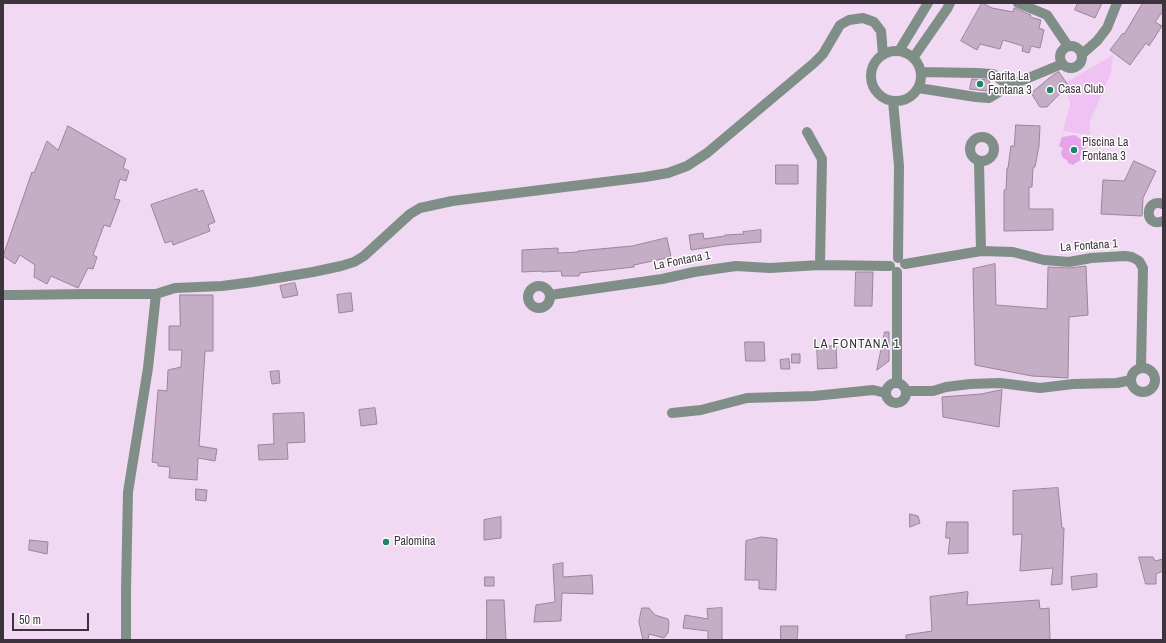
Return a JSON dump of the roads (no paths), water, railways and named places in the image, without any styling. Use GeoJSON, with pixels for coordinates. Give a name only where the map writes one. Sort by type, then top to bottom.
{"type":"FeatureCollection","features":[{"type":"Feature","properties":{"kind":"street"},"geometry":{"type":"LineString","coordinates":[[900,51],[928,3]]}},
{"type":"Feature","properties":{"kind":"street"},"geometry":{"type":"LineString","coordinates":[[913,58],[950,3]]}},
{"type":"Feature","properties":{"kind":"street"},"geometry":{"type":"LineString","coordinates":[[1018,3],[1047,15],[1068,46]]}},
{"type":"Feature","properties":{"kind":"street"},"geometry":{"type":"LineString","coordinates":[[1082,54],[1107,28],[1117,3]]}},
{"type":"Feature","properties":{"kind":"street"},"geometry":{"type":"LineString","coordinates":[[3,294],[156,294],[176,288],[222,286],[276,278],[327,269],[354,262],[364,256],[410,214],[420,208],[452,201],[630,179],[668,173],[687,166],[707,153],[814,63],[823,54],[840,25],[849,20],[862,18],[874,22],[881,31],[883,55]]}},
{"type":"Feature","properties":{"kind":"street"},"geometry":{"type":"LineString","coordinates":[[1068,46],[1075,46],[1082,54],[1082,61],[1078,66],[1071,68],[1062,64],[1060,55],[1064,48],[1068,46]]}},
{"type":"Feature","properties":{"kind":"street"},"geometry":{"type":"LineString","coordinates":[[894,51],[900,51],[906,53],[917,62],[921,72],[921,80],[918,88],[912,96],[896,101],[885,99],[879,94],[872,82],[873,67],[877,60],[883,55],[894,51]]}},
{"type":"Feature","properties":{"kind":"street"},"geometry":{"type":"LineString","coordinates":[[918,88],[989,98],[1009,86],[1062,64]]}},
{"type":"Feature","properties":{"kind":"street"},"geometry":{"type":"LineString","coordinates":[[921,72],[993,74],[1009,86]]}},
{"type":"Feature","properties":{"kind":"street"},"geometry":{"type":"LineString","coordinates":[[896,101],[901,261],[903,270],[894,269],[897,383]]}},
{"type":"Feature","properties":{"kind":"street"},"geometry":{"type":"LineString","coordinates":[[807,132],[822,159],[820,265]]}},
{"type":"Feature","properties":{"kind":"street"},"geometry":{"type":"LineString","coordinates":[[979,162],[981,251]]}},
{"type":"Feature","properties":{"kind":"street"},"geometry":{"type":"LineString","coordinates":[[1163,204],[1153,204],[1148,212],[1150,219],[1153,221],[1159,223],[1163,221]]}},
{"type":"Feature","properties":{"kind":"street","name":"La Fontana 1"},"geometry":{"type":"LineString","coordinates":[[901,261],[981,251],[1013,252],[1044,260],[1069,262],[1091,258],[1132,257],[1139,261],[1143,268],[1141,368]]}},
{"type":"Feature","properties":{"kind":"street","name":"La Fontana 1"},"geometry":{"type":"LineString","coordinates":[[550,295],[662,279],[716,268],[736,266],[791,268],[820,265],[894,269]]}},
{"type":"Feature","properties":{"kind":"street"},"geometry":{"type":"LineString","coordinates":[[126,640],[128,492],[148,368],[156,294]]}},
{"type":"Feature","properties":{"kind":"street"},"geometry":{"type":"LineString","coordinates":[[1141,368],[1145,368],[1152,372],[1159,379],[1150,390],[1143,392],[1135,389],[1131,380],[1134,371],[1141,368]]}},
{"type":"Feature","properties":{"kind":"street"},"geometry":{"type":"LineString","coordinates":[[906,391],[933,391],[946,387],[970,384],[1000,383],[1040,388],[1073,384],[1117,383],[1131,380]]}},
{"type":"Feature","properties":{"kind":"street"},"geometry":{"type":"LineString","coordinates":[[894,383],[903,386],[906,391],[905,398],[901,402],[897,403],[891,402],[886,393],[888,387],[894,383]]}},
{"type":"Feature","properties":{"kind":"street"},"geometry":{"type":"LineString","coordinates":[[672,413],[701,410],[747,398],[814,396],[873,390],[886,393]]}},
{"type":"Feature","properties":{"kind":"place","name":"Garita La Fontana 3"},"geometry":{"type":"Point","coordinates":[980,84]}},
{"type":"Feature","properties":{"kind":"place","name":"Casa Club"},"geometry":{"type":"Point","coordinates":[1050,90]}},
{"type":"Feature","properties":{"kind":"place","name":"Piscina La Fontana 3"},"geometry":{"type":"Point","coordinates":[1074,150]}},
{"type":"Feature","properties":{"kind":"place","name":"Palomina"},"geometry":{"type":"Point","coordinates":[386,542]}},
{"type":"Feature","properties":{"kind":"district","name":"LA FONTANA 1"},"geometry":{"type":"Point","coordinates":[857,345]}}]}
